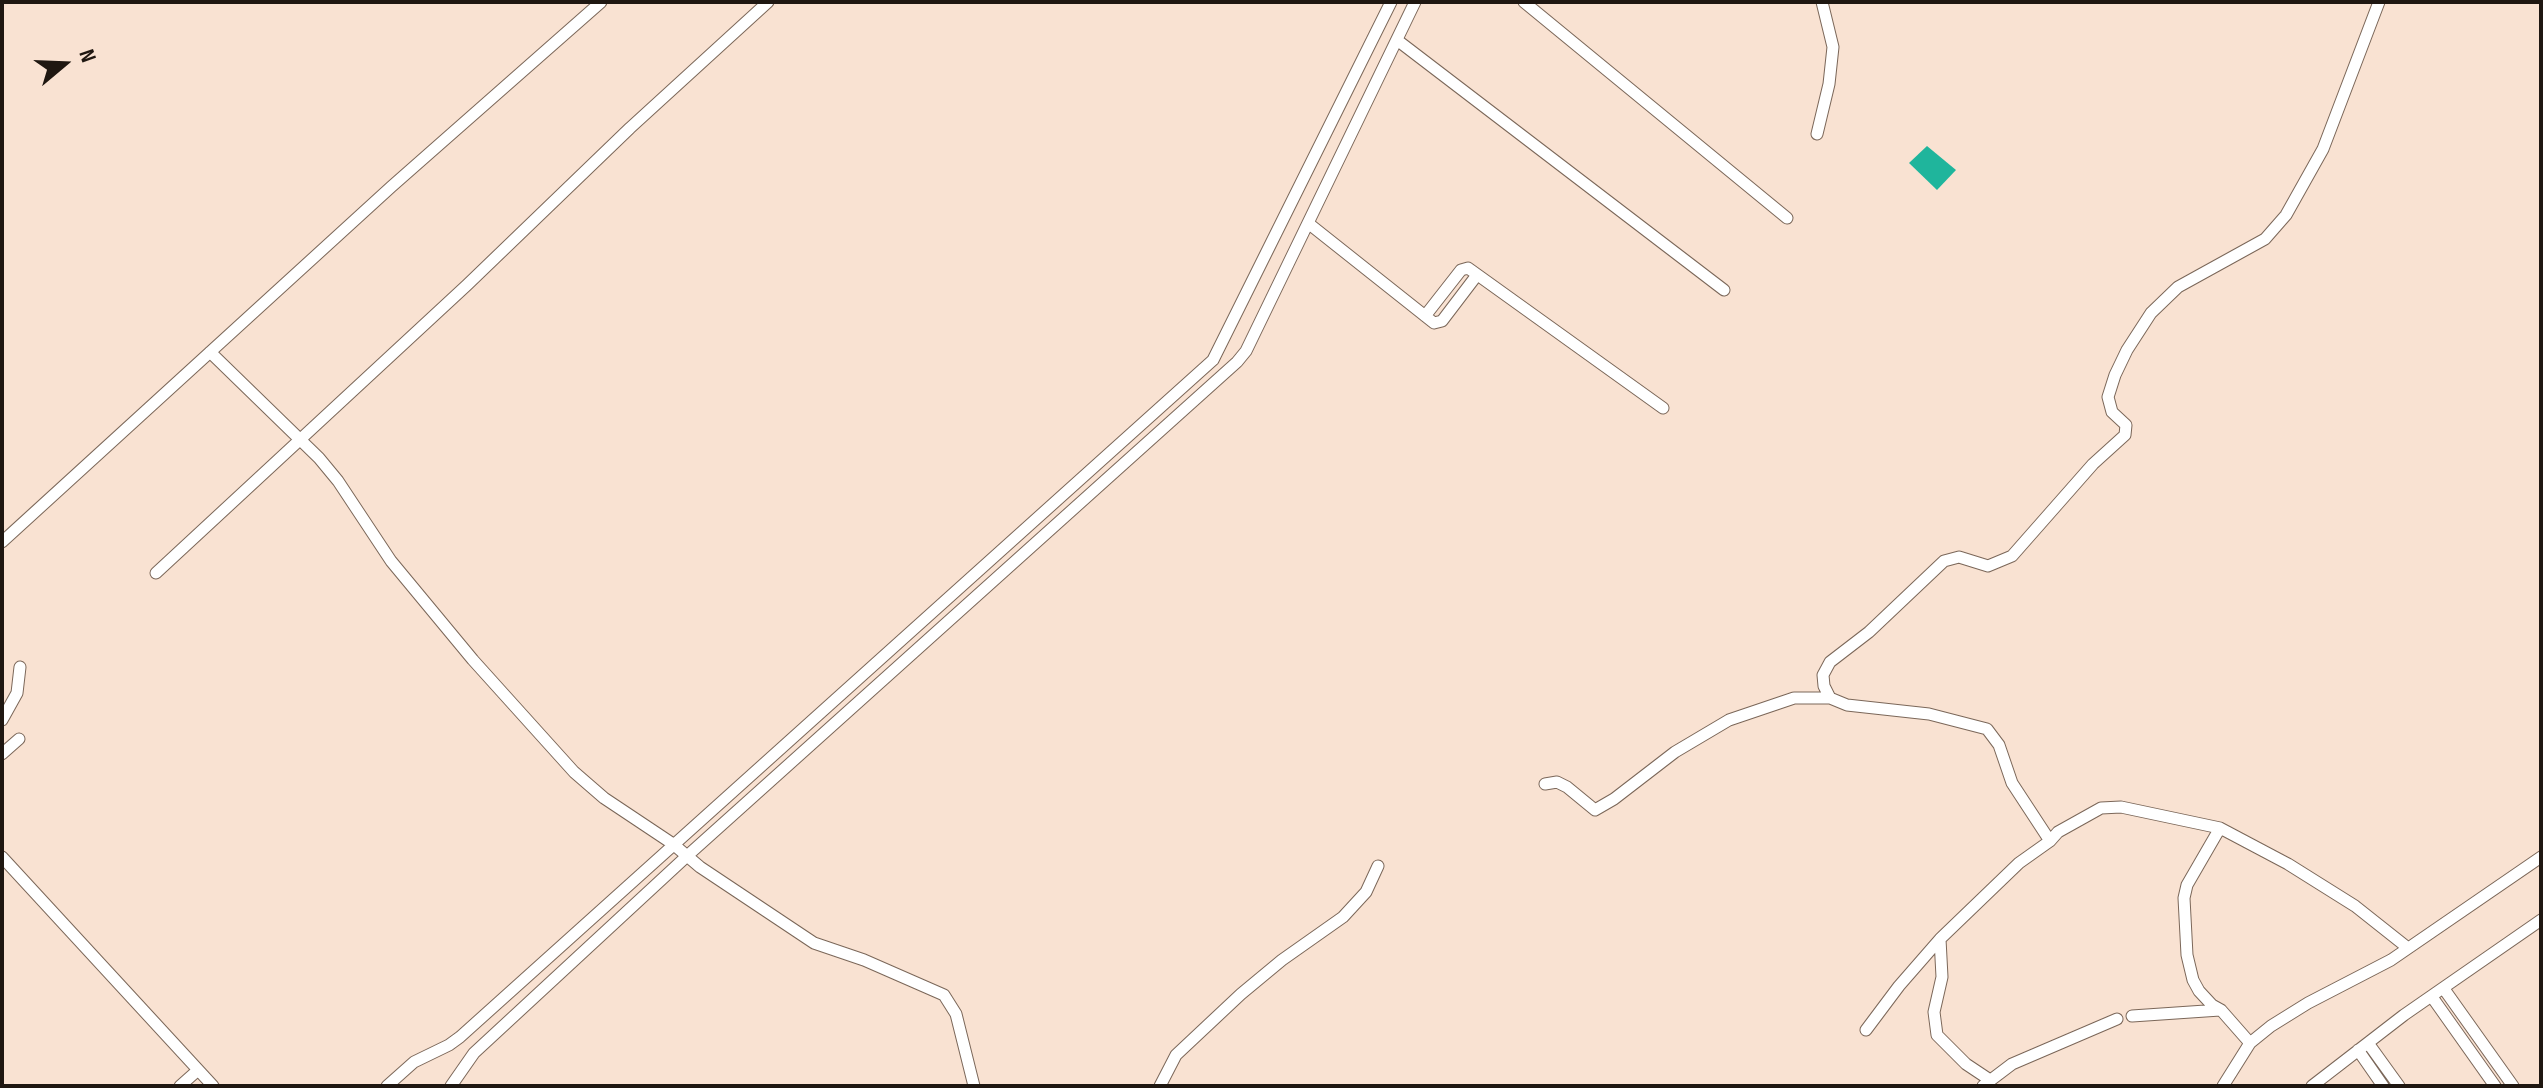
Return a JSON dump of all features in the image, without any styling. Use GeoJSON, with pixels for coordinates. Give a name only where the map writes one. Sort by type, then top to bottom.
{"type":"FeatureCollection","features":[{"type":"Feature","properties":{"kind":"street"},"geometry":{"type":"LineString","coordinates":[[2,542],[391,187],[601,2]]}},
{"type":"Feature","properties":{"kind":"street"},"geometry":{"type":"LineString","coordinates":[[156,573],[768,2]]}},
{"type":"Feature","properties":{"kind":"street"},"geometry":{"type":"LineString","coordinates":[[387,1086],[414,1062],[454,1042],[1213,360],[1391,2]]}},
{"type":"Feature","properties":{"kind":"street"},"geometry":{"type":"LineString","coordinates":[[451,1086],[469,1058],[687,856],[1237,362],[1246,351],[1415,2]]}},
{"type":"Feature","properties":{"kind":"street"},"geometry":{"type":"LineString","coordinates":[[1524,2],[1787,218]]}},
{"type":"Feature","properties":{"kind":"street"},"geometry":{"type":"LineString","coordinates":[[1817,134],[1829,84],[1833,47],[1822,2]]}},
{"type":"Feature","properties":{"kind":"street"},"geometry":{"type":"LineString","coordinates":[[1830,698],[1823,675],[1830,662],[1869,632],[1944,561],[1959,557],[1988,566],[2012,556],[2093,464],[2125,435],[2126,425],[2112,412],[2108,397],[2127,350],[2151,313],[2178,287],[2256,245],[2286,215],[2323,149],[2379,2]]}},
{"type":"Feature","properties":{"kind":"street"},"geometry":{"type":"LineString","coordinates":[[1397,40],[1724,290]]}},
{"type":"Feature","properties":{"kind":"street"},"geometry":{"type":"LineString","coordinates":[[1308,223],[1434,323],[1442,321],[1477,275],[1663,408]]}},
{"type":"Feature","properties":{"kind":"street"},"geometry":{"type":"LineString","coordinates":[[210,352],[300,439],[338,481],[391,561],[435,616],[574,772],[604,798],[673,844],[700,867],[814,943],[864,960],[944,995],[956,1014],[974,1086]]}},
{"type":"Feature","properties":{"kind":"street"},"geometry":{"type":"LineString","coordinates":[[2,720],[17,693],[20,667]]}},
{"type":"Feature","properties":{"kind":"street"},"geometry":{"type":"LineString","coordinates":[[1545,784],[1557,782],[1567,787],[1595,810],[1675,752],[1729,720],[1794,698],[1830,698],[1847,705],[1954,719],[1987,729],[1999,745],[2012,783],[2050,841]]}},
{"type":"Feature","properties":{"kind":"street"},"geometry":{"type":"LineString","coordinates":[[2,754],[19,739]]}},
{"type":"Feature","properties":{"kind":"street"},"geometry":{"type":"LineString","coordinates":[[1866,1030],[1940,939],[1995,883],[2058,832],[2108,807],[2220,828],[2288,864],[2355,906],[2408,948]]}},
{"type":"Feature","properties":{"kind":"street"},"geometry":{"type":"LineString","coordinates":[[2220,828],[2187,885],[2183,911],[2185,942],[2193,980],[2212,1005],[2221,1010],[2250,1043]]}},
{"type":"Feature","properties":{"kind":"street"},"geometry":{"type":"LineString","coordinates":[[2,857],[213,1086]]}},
{"type":"Feature","properties":{"kind":"street"},"geometry":{"type":"LineString","coordinates":[[2223,1086],[2250,1043],[2308,1003],[2369,973],[2541,857]]}},
{"type":"Feature","properties":{"kind":"street"},"geometry":{"type":"LineString","coordinates":[[1160,1086],[1176,1055],[1241,994],[1343,917],[1366,892],[1378,866]]}},
{"type":"Feature","properties":{"kind":"street"},"geometry":{"type":"LineString","coordinates":[[2312,1086],[2432,997],[2539,926]]}},
{"type":"Feature","properties":{"kind":"street"},"geometry":{"type":"LineString","coordinates":[[1940,939],[1942,977],[1934,1012],[1937,1035],[1987,1083],[2012,1064],[2117,1019]]}},
{"type":"Feature","properties":{"kind":"street"},"geometry":{"type":"LineString","coordinates":[[2444,989],[2513,1086]]}},
{"type":"Feature","properties":{"kind":"street"},"geometry":{"type":"LineString","coordinates":[[2432,997],[2492,1082],[2501,1070]]}},
{"type":"Feature","properties":{"kind":"street"},"geometry":{"type":"LineString","coordinates":[[2132,1016],[2221,1010]]}},
{"type":"Feature","properties":{"kind":"street"},"geometry":{"type":"LineString","coordinates":[[2363,1047],[2383,1086]]}},
{"type":"Feature","properties":{"kind":"street"},"geometry":{"type":"LineString","coordinates":[[2363,1047],[2399,1086]]}},
{"type":"Feature","properties":{"kind":"street"},"geometry":{"type":"LineString","coordinates":[[180,1086],[198,1070]]}},
{"type":"Feature","properties":{"kind":"water"},"geometry":{"type":"Polygon","coordinates":[[[1927,146],[1956,170],[1937,190],[1909,163],[1927,146]]]}}]}
